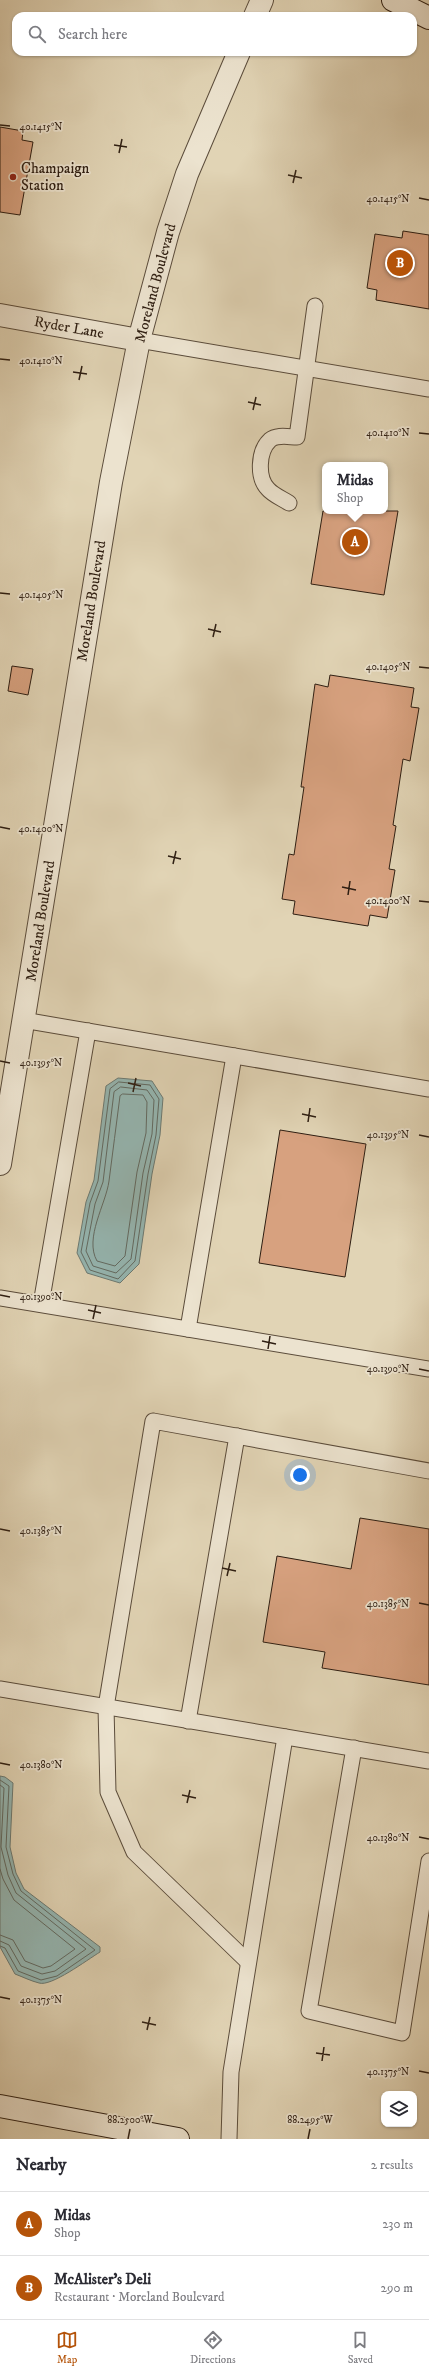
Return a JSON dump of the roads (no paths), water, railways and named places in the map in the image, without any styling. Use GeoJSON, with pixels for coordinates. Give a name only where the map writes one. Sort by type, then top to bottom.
{"type":"FeatureCollection","features":[{"type":"Feature","properties":{"kind":"street"},"geometry":{"type":"LineString","coordinates":[[257,12],[262,0]]}},
{"type":"Feature","properties":{"kind":"street"},"geometry":{"type":"LineString","coordinates":[[393,0],[429,18]]}},
{"type":"Feature","properties":{"kind":"street","name":"Moreland Boulevard"},"geometry":{"type":"LineString","coordinates":[[0,1164],[111,482],[139,340],[163,247],[187,174],[237,56]]}},
{"type":"Feature","properties":{"kind":"street","name":"Ryder Lane"},"geometry":{"type":"LineString","coordinates":[[0,315],[139,340]]}},
{"type":"Feature","properties":{"kind":"street"},"geometry":{"type":"LineString","coordinates":[[0,2106],[178,2139]]}},
{"type":"Feature","properties":{"kind":"lane"},"geometry":{"type":"LineString","coordinates":[[289,503],[267,489],[261,472],[261,455],[270,440],[278,436],[297,437],[305,368],[315,306]]}},
{"type":"Feature","properties":{"kind":"lane"},"geometry":{"type":"LineString","coordinates":[[139,340],[429,389]]}},
{"type":"Feature","properties":{"kind":"lane"},"geometry":{"type":"LineString","coordinates":[[23,1020],[429,1089]]}},
{"type":"Feature","properties":{"kind":"lane"},"geometry":{"type":"LineString","coordinates":[[41,1304],[88,1031]]}},
{"type":"Feature","properties":{"kind":"lane"},"geometry":{"type":"LineString","coordinates":[[188,1329],[234,1056]]}},
{"type":"Feature","properties":{"kind":"lane"},"geometry":{"type":"LineString","coordinates":[[0,1298],[429,1369]]}},
{"type":"Feature","properties":{"kind":"lane"},"geometry":{"type":"LineString","coordinates":[[248,1962],[134,1852],[108,1792],[106,1707],[153,1421],[429,1471]]}},
{"type":"Feature","properties":{"kind":"lane"},"geometry":{"type":"LineString","coordinates":[[188,1721],[237,1436]]}},
{"type":"Feature","properties":{"kind":"lane"},"geometry":{"type":"LineString","coordinates":[[0,1689],[429,1761]]}},
{"type":"Feature","properties":{"kind":"lane"},"geometry":{"type":"LineString","coordinates":[[229,2139],[231,2072],[285,1737]]}},
{"type":"Feature","properties":{"kind":"lane"},"geometry":{"type":"LineString","coordinates":[[354,1748],[309,2011],[402,2033],[429,1861]]}},
{"type":"Feature","properties":{"kind":"water"},"geometry":{"type":"Polygon","coordinates":[[[118,1078],[152,1081],[163,1098],[160,1135],[152,1174],[139,1264],[120,1283],[87,1273],[77,1253],[86,1202],[94,1180],[106,1086],[118,1078]]]}},
{"type":"Feature","properties":{"kind":"water"},"geometry":{"type":"Polygon","coordinates":[[[0,1776],[5,1777],[13,1783],[10,1847],[16,1873],[24,1889],[100,1947],[100,1952],[60,1977],[45,1983],[39,1983],[15,1974],[0,1947],[0,1776]]]}},
{"type":"Feature","properties":{"kind":"place","name":"Champaign Station"},"geometry":{"type":"Point","coordinates":[13,177]}},
{"type":"Feature","properties":{"kind":"place","name":"McAlister's Deli"},"geometry":{"type":"Point","coordinates":[400,263]}},
{"type":"Feature","properties":{"kind":"place","name":"Midas"},"geometry":{"type":"Point","coordinates":[355,542]}}]}
